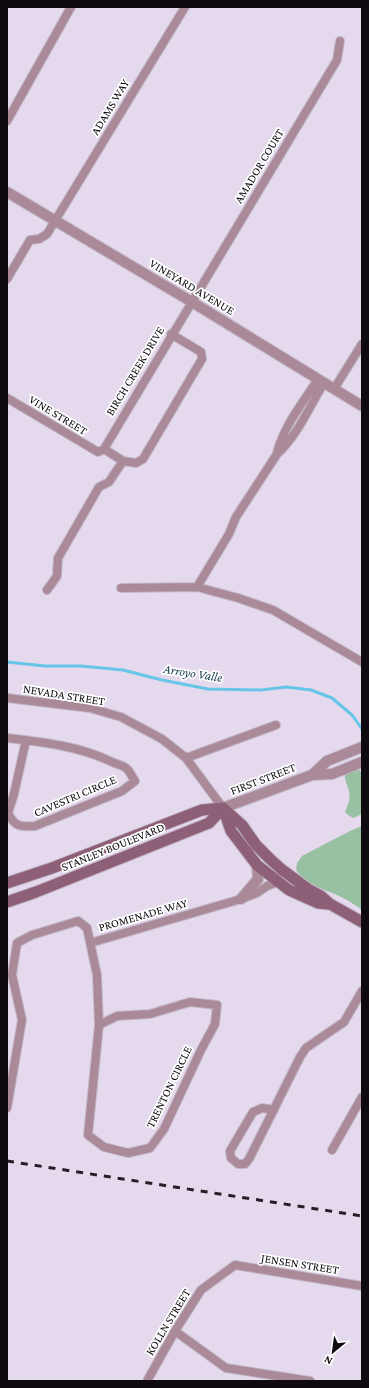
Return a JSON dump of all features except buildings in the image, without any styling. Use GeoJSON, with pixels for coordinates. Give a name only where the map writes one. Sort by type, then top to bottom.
{"type":"FeatureCollection","features":[{"type":"Feature","properties":{"kind":"main road"},"geometry":{"type":"LineString","coordinates":[[223,808],[231,831],[257,865],[289,890],[318,903],[330,904]]}},
{"type":"Feature","properties":{"kind":"main road"},"geometry":{"type":"LineString","coordinates":[[223,808],[242,826],[256,845],[269,858],[297,881],[321,896],[330,904],[362,922]]}},
{"type":"Feature","properties":{"kind":"main road","name":"STANLEY BOULEVARD"},"geometry":{"type":"LineString","coordinates":[[7,883],[52,868],[202,810],[223,808]]}},
{"type":"Feature","properties":{"kind":"main road","name":"STANLEY BOULEVARD"},"geometry":{"type":"LineString","coordinates":[[7,902],[36,892],[209,823],[223,808]]}},
{"type":"Feature","properties":{"kind":"street"},"geometry":{"type":"LineString","coordinates":[[7,121],[71,7]]}},
{"type":"Feature","properties":{"kind":"street","name":"ADAMS WAY"},"geometry":{"type":"LineString","coordinates":[[7,279],[30,240],[47,234],[185,7]]}},
{"type":"Feature","properties":{"kind":"street","name":"AMADOR COURT"},"geometry":{"type":"LineString","coordinates":[[192,302],[336,60],[340,41]]}},
{"type":"Feature","properties":{"kind":"street","name":"VINEYARD AVENUE"},"geometry":{"type":"LineString","coordinates":[[7,192],[192,302],[362,406]]}},
{"type":"Feature","properties":{"kind":"street","name":"BIRCH CREEK DRIVE"},"geometry":{"type":"LineString","coordinates":[[101,450],[192,302]]}},
{"type":"Feature","properties":{"kind":"street"},"geometry":{"type":"LineString","coordinates":[[47,590],[56,576],[58,558],[99,487],[109,482],[123,461],[136,464],[143,458],[202,359],[201,352],[171,334]]}},
{"type":"Feature","properties":{"kind":"street"},"geometry":{"type":"LineString","coordinates":[[334,389],[362,344]]}},
{"type":"Feature","properties":{"kind":"street"},"geometry":{"type":"LineString","coordinates":[[197,587],[229,534],[236,517],[277,454],[279,446],[294,414],[321,381]]}},
{"type":"Feature","properties":{"kind":"street","name":"VINE STREET"},"geometry":{"type":"LineString","coordinates":[[7,398],[123,461]]}},
{"type":"Feature","properties":{"kind":"street"},"geometry":{"type":"LineString","coordinates":[[121,588],[197,587],[238,598],[273,610],[362,662]]}},
{"type":"Feature","properties":{"kind":"street","name":"NEVADA STREET"},"geometry":{"type":"LineString","coordinates":[[7,698],[90,708],[121,717],[162,740],[186,758],[223,808]]}},
{"type":"Feature","properties":{"kind":"street"},"geometry":{"type":"LineString","coordinates":[[186,758],[276,726]]}},
{"type":"Feature","properties":{"kind":"street","name":"CAVESTRI CIRCLE"},"geometry":{"type":"LineString","coordinates":[[7,738],[26,740],[52,743],[77,748],[106,758],[127,769],[134,781],[122,791],[115,794],[35,826],[22,827],[12,822],[8,813],[14,794],[26,740]]}},
{"type":"Feature","properties":{"kind":"street","name":"FIRST STREET"},"geometry":{"type":"LineString","coordinates":[[223,808],[312,774],[327,761],[362,747]]}},
{"type":"Feature","properties":{"kind":"street","name":"FIRST STREET"},"geometry":{"type":"LineString","coordinates":[[312,774],[332,774],[362,762]]}},
{"type":"Feature","properties":{"kind":"street"},"geometry":{"type":"LineString","coordinates":[[241,899],[258,879],[257,865]]}},
{"type":"Feature","properties":{"kind":"street","name":"PROMENADE WAY"},"geometry":{"type":"LineString","coordinates":[[10,975],[17,943],[32,935],[78,921],[87,928],[90,943],[241,899],[257,893],[267,886],[278,882]]}},
{"type":"Feature","properties":{"kind":"street","name":"TRENTON CIRCLE"},"geometry":{"type":"LineString","coordinates":[[90,943],[97,975],[99,1025],[88,1135],[104,1147],[128,1153],[150,1148],[164,1129],[201,1050],[215,1024],[217,1005],[190,1002],[150,1014],[117,1016],[99,1025]]}},
{"type":"Feature","properties":{"kind":"street"},"geometry":{"type":"LineString","coordinates":[[7,1108],[22,1020],[10,975]]}},
{"type":"Feature","properties":{"kind":"street"},"geometry":{"type":"LineString","coordinates":[[274,1110],[262,1108],[253,1112],[230,1151],[231,1158],[238,1164],[244,1164],[249,1159],[274,1110],[300,1057],[306,1048],[344,1022],[362,991]]}},
{"type":"Feature","properties":{"kind":"street"},"geometry":{"type":"LineString","coordinates":[[332,1150],[362,1097]]}},
{"type":"Feature","properties":{"kind":"street","name":"JENSEN STREET"},"geometry":{"type":"LineString","coordinates":[[234,1265],[362,1286]]}},
{"type":"Feature","properties":{"kind":"street","name":"KOLLN STREET"},"geometry":{"type":"LineString","coordinates":[[148,1381],[175,1331],[201,1290],[234,1265]]}},
{"type":"Feature","properties":{"kind":"street"},"geometry":{"type":"LineString","coordinates":[[175,1331],[226,1368],[310,1381]]}},
{"type":"Feature","properties":{"kind":"green space"},"geometry":{"type":"Polygon","coordinates":[[[357,766],[362,774],[362,814],[353,818],[345,812],[350,797],[345,773],[357,766]]]}},
{"type":"Feature","properties":{"kind":"green space"},"geometry":{"type":"Polygon","coordinates":[[[362,826],[362,910],[346,899],[312,885],[296,870],[297,863],[302,856],[362,826]]]}},
{"type":"Feature","properties":{"kind":"waterway","name":"Arroyo Valle"},"geometry":{"type":"LineString","coordinates":[[7,662],[45,666],[81,666],[123,670],[162,680],[208,689],[261,690],[286,687],[311,690],[332,698],[352,715],[362,729]]}},
{"type":"Feature","properties":{"kind":"railway"},"geometry":{"type":"LineString","coordinates":[[7,1161],[362,1216]]}}]}
